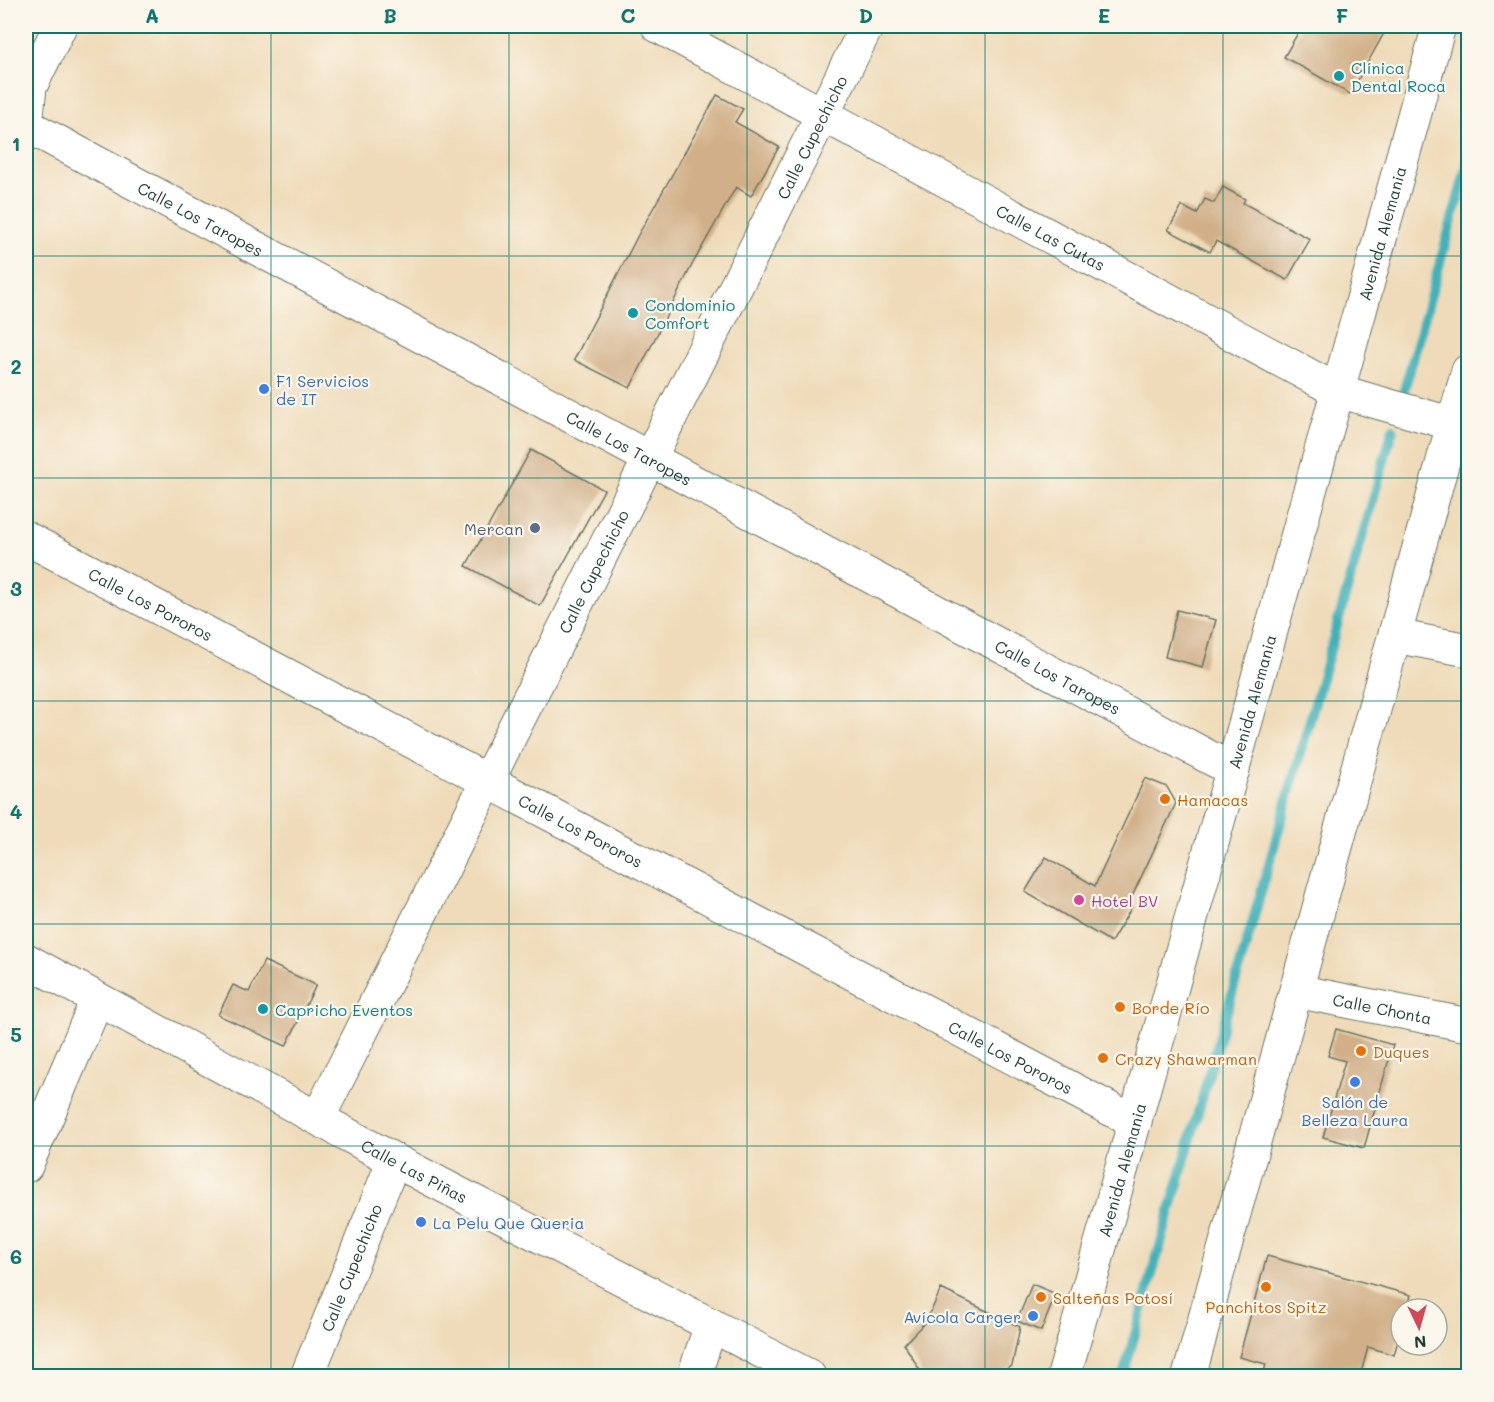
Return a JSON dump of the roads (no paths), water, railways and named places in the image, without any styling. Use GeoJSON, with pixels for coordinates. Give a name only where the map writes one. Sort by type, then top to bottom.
{"type":"FeatureCollection","features":[{"type":"Feature","properties":{"kind":"street"},"geometry":{"type":"LineString","coordinates":[[26,125],[30,87],[60,26]]}},
{"type":"Feature","properties":{"kind":"street","name":"Calle Las Cutas"},"geometry":{"type":"LineString","coordinates":[[658,26],[1338,391],[1453,424]]}},
{"type":"Feature","properties":{"kind":"street","name":"Calle Cupechicho"},"geometry":{"type":"LineString","coordinates":[[318,1118],[867,26]]}},
{"type":"Feature","properties":{"kind":"street","name":"Avenida Alemania"},"geometry":{"type":"LineString","coordinates":[[1064,1377],[1439,26]]}},
{"type":"Feature","properties":{"kind":"street","name":"Calle Los Taropes"},"geometry":{"type":"LineString","coordinates":[[26,125],[1233,770]]}},
{"type":"Feature","properties":{"kind":"street"},"geometry":{"type":"LineString","coordinates":[[1189,1377],[1468,371]]}},
{"type":"Feature","properties":{"kind":"street","name":"Calle Los Pororos"},"geometry":{"type":"LineString","coordinates":[[26,538],[1135,1122]]}},
{"type":"Feature","properties":{"kind":"street"},"geometry":{"type":"LineString","coordinates":[[1395,636],[1468,650]]}},
{"type":"Feature","properties":{"kind":"street","name":"Calle Las Piñas"},"geometry":{"type":"LineString","coordinates":[[26,960],[394,1160],[809,1377]]}},
{"type":"Feature","properties":{"kind":"street","name":"Calle Chonta"},"geometry":{"type":"LineString","coordinates":[[1296,991],[1468,1025]]}},
{"type":"Feature","properties":{"kind":"street"},"geometry":{"type":"LineString","coordinates":[[26,1166],[98,1000]]}},
{"type":"Feature","properties":{"kind":"street","name":"Calle Cupechicho"},"geometry":{"type":"LineString","coordinates":[[307,1377],[394,1160]]}},
{"type":"Feature","properties":{"kind":"street"},"geometry":{"type":"LineString","coordinates":[[694,1377],[711,1325]]}},
{"type":"Feature","properties":{"kind":"waterway"},"geometry":{"type":"LineString","coordinates":[[1403,394],[1468,163]]}},
{"type":"Feature","properties":{"kind":"waterway"},"geometry":{"type":"LineString","coordinates":[[1123,1376],[1393,429]]}},
{"type":"Feature","properties":{"kind":"place","name":"Clínica Dental Roca"},"geometry":{"type":"Point","coordinates":[1339,76]}},
{"type":"Feature","properties":{"kind":"place","name":"Condominio Comfort"},"geometry":{"type":"Point","coordinates":[633,313]}},
{"type":"Feature","properties":{"kind":"place","name":"F1 Servicios de IT"},"geometry":{"type":"Point","coordinates":[264,389]}},
{"type":"Feature","properties":{"kind":"place","name":"Mercan"},"geometry":{"type":"Point","coordinates":[535,528]}},
{"type":"Feature","properties":{"kind":"place","name":"Hamacas"},"geometry":{"type":"Point","coordinates":[1165,799]}},
{"type":"Feature","properties":{"kind":"place","name":"Hotel BV"},"geometry":{"type":"Point","coordinates":[1079,900]}},
{"type":"Feature","properties":{"kind":"place","name":"Borde Río"},"geometry":{"type":"Point","coordinates":[1120,1007]}},
{"type":"Feature","properties":{"kind":"place","name":"Capricho Eventos"},"geometry":{"type":"Point","coordinates":[263,1009]}},
{"type":"Feature","properties":{"kind":"place","name":"Duques"},"geometry":{"type":"Point","coordinates":[1361,1051]}},
{"type":"Feature","properties":{"kind":"place","name":"Crazy Shawarman"},"geometry":{"type":"Point","coordinates":[1103,1058]}},
{"type":"Feature","properties":{"kind":"place","name":"Salón de Belleza Laura"},"geometry":{"type":"Point","coordinates":[1355,1082]}},
{"type":"Feature","properties":{"kind":"place","name":"La Pelu Que Queria"},"geometry":{"type":"Point","coordinates":[421,1222]}},
{"type":"Feature","properties":{"kind":"place","name":"Panchitos Spitz"},"geometry":{"type":"Point","coordinates":[1266,1287]}},
{"type":"Feature","properties":{"kind":"place","name":"Salteñas Potosí"},"geometry":{"type":"Point","coordinates":[1041,1297]}},
{"type":"Feature","properties":{"kind":"place","name":"Avícola Carger"},"geometry":{"type":"Point","coordinates":[1033,1316]}}]}
